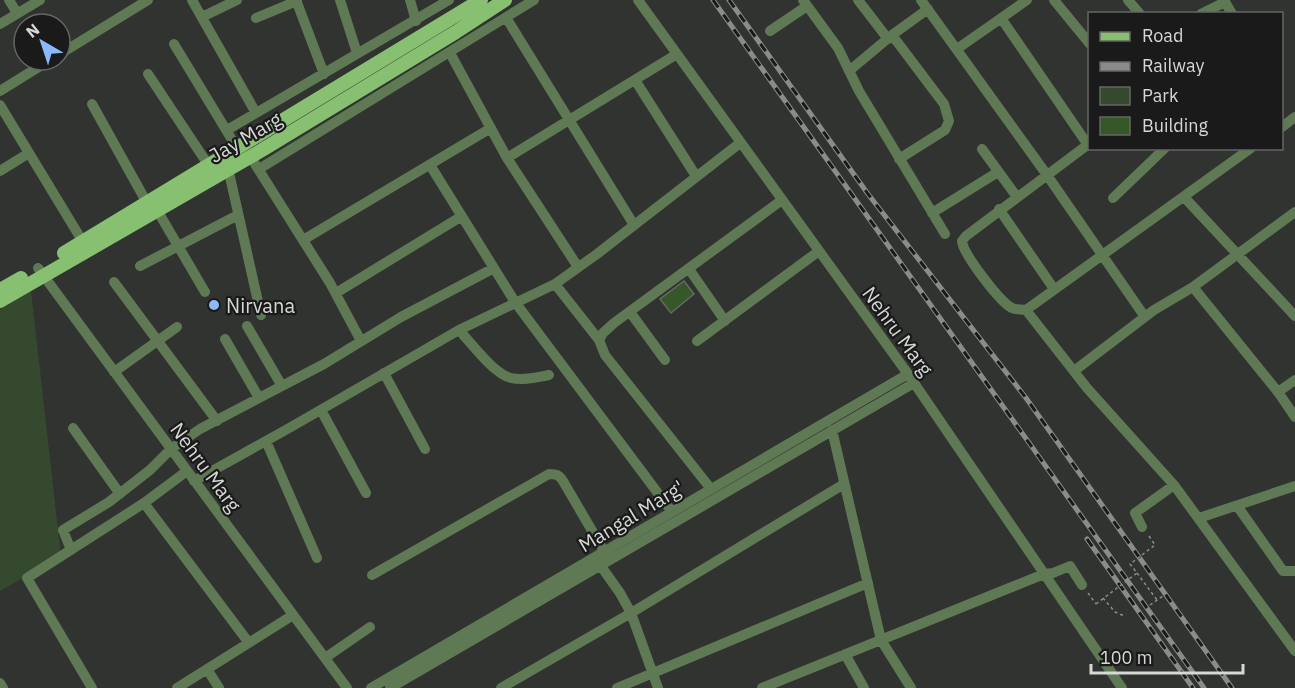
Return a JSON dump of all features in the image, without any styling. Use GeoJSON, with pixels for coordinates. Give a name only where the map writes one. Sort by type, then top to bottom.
{"type":"FeatureCollection","features":[{"type":"Feature","properties":{"kind":"main road","name":"Jay Marg"},"geometry":{"type":"LineString","coordinates":[[152,206],[226,169],[481,0]]}},
{"type":"Feature","properties":{"kind":"main road","name":"Jay Marg"},"geometry":{"type":"LineString","coordinates":[[0,290],[41,271],[152,206],[237,148],[255,148],[447,38],[505,0]]}},
{"type":"Feature","properties":{"kind":"main road","name":"Jay Marg"},"geometry":{"type":"LineString","coordinates":[[0,301],[41,271]]}},
{"type":"Feature","properties":{"kind":"street"},"geometry":{"type":"LineString","coordinates":[[20,12],[40,0]]}},
{"type":"Feature","properties":{"kind":"street"},"geometry":{"type":"LineString","coordinates":[[72,47],[148,0]]}},
{"type":"Feature","properties":{"kind":"street"},"geometry":{"type":"LineString","coordinates":[[192,0],[256,112]]}},
{"type":"Feature","properties":{"kind":"street"},"geometry":{"type":"LineString","coordinates":[[202,17],[237,0]]}},
{"type":"Feature","properties":{"kind":"street"},"geometry":{"type":"LineString","coordinates":[[340,0],[357,53]]}},
{"type":"Feature","properties":{"kind":"street"},"geometry":{"type":"LineString","coordinates":[[410,0],[416,21]]}},
{"type":"Feature","properties":{"kind":"street"},"geometry":{"type":"LineString","coordinates":[[227,130],[449,0]]}},
{"type":"Feature","properties":{"kind":"street"},"geometry":{"type":"LineString","coordinates":[[259,169],[507,19],[534,0]]}},
{"type":"Feature","properties":{"kind":"street","name":"Nehru Marg"},"geometry":{"type":"LineString","coordinates":[[638,0],[911,378],[1122,688]]}},
{"type":"Feature","properties":{"kind":"street"},"geometry":{"type":"LineString","coordinates":[[858,0],[944,104],[949,121],[945,130],[899,159]]}},
{"type":"Feature","properties":{"kind":"street"},"geometry":{"type":"LineString","coordinates":[[957,49],[1027,0]]}},
{"type":"Feature","properties":{"kind":"street"},"geometry":{"type":"LineString","coordinates":[[1054,0],[1088,43]]}},
{"type":"Feature","properties":{"kind":"street"},"geometry":{"type":"LineString","coordinates":[[1128,0],[1138,12]]}},
{"type":"Feature","properties":{"kind":"street"},"geometry":{"type":"LineString","coordinates":[[256,18],[296,1],[324,74]]}},
{"type":"Feature","properties":{"kind":"street"},"geometry":{"type":"LineString","coordinates":[[1205,12],[1225,1]]}},
{"type":"Feature","properties":{"kind":"street"},"geometry":{"type":"LineString","coordinates":[[770,31],[805,3],[838,48],[899,159],[945,234]]}},
{"type":"Feature","properties":{"kind":"street"},"geometry":{"type":"LineString","coordinates":[[849,71],[925,4],[1145,317]]}},
{"type":"Feature","properties":{"kind":"street"},"geometry":{"type":"LineString","coordinates":[[1001,18],[1088,143]]}},
{"type":"Feature","properties":{"kind":"street"},"geometry":{"type":"LineString","coordinates":[[507,19],[634,225]]}},
{"type":"Feature","properties":{"kind":"street"},"geometry":{"type":"LineString","coordinates":[[174,44],[237,148]]}},
{"type":"Feature","properties":{"kind":"street"},"geometry":{"type":"LineString","coordinates":[[450,53],[507,158],[578,267]]}},
{"type":"Feature","properties":{"kind":"street"},"geometry":{"type":"LineString","coordinates":[[507,158],[677,54]]}},
{"type":"Feature","properties":{"kind":"street"},"geometry":{"type":"LineString","coordinates":[[0,91],[31,72]]}},
{"type":"Feature","properties":{"kind":"street"},"geometry":{"type":"LineString","coordinates":[[148,74],[209,166]]}},
{"type":"Feature","properties":{"kind":"street"},"geometry":{"type":"LineString","coordinates":[[635,80],[696,176]]}},
{"type":"Feature","properties":{"kind":"street"},"geometry":{"type":"LineString","coordinates":[[92,104],[205,292]]}},
{"type":"Feature","properties":{"kind":"street"},"geometry":{"type":"LineString","coordinates":[[0,105],[85,246]]}},
{"type":"Feature","properties":{"kind":"street"},"geometry":{"type":"LineString","coordinates":[[303,240],[491,129]]}},
{"type":"Feature","properties":{"kind":"street"},"geometry":{"type":"LineString","coordinates":[[92,688],[27,578],[190,476],[266,441],[459,330],[555,284],[740,143]]}},
{"type":"Feature","properties":{"kind":"street"},"geometry":{"type":"LineString","coordinates":[[1088,145],[999,209],[962,241],[962,247],[1003,301],[1014,309],[1026,310],[1244,150]]}},
{"type":"Feature","properties":{"kind":"street"},"geometry":{"type":"LineString","coordinates":[[255,148],[259,169],[336,293],[361,341]]}},
{"type":"Feature","properties":{"kind":"street"},"geometry":{"type":"LineString","coordinates":[[982,149],[1017,197]]}},
{"type":"Feature","properties":{"kind":"street"},"geometry":{"type":"LineString","coordinates":[[1113,198],[1163,150]]}},
{"type":"Feature","properties":{"kind":"street"},"geometry":{"type":"LineString","coordinates":[[0,171],[29,153]]}},
{"type":"Feature","properties":{"kind":"street"},"geometry":{"type":"LineString","coordinates":[[430,165],[515,302],[672,512]]}},
{"type":"Feature","properties":{"kind":"street"},"geometry":{"type":"LineString","coordinates":[[226,169],[230,177],[261,315]]}},
{"type":"Feature","properties":{"kind":"street"},"geometry":{"type":"LineString","coordinates":[[932,213],[998,172]]}},
{"type":"Feature","properties":{"kind":"street"},"geometry":{"type":"LineString","coordinates":[[1184,196],[1295,316]]}},
{"type":"Feature","properties":{"kind":"street"},"geometry":{"type":"LineString","coordinates":[[599,340],[603,333],[630,312],[782,200]]}},
{"type":"Feature","properties":{"kind":"street"},"geometry":{"type":"LineString","coordinates":[[999,209],[1054,289]]}},
{"type":"Feature","properties":{"kind":"street"},"geometry":{"type":"LineString","coordinates":[[1074,371],[1145,317],[1193,287],[1295,212]]}},
{"type":"Feature","properties":{"kind":"street"},"geometry":{"type":"LineString","coordinates":[[140,266],[238,215]]}},
{"type":"Feature","properties":{"kind":"street"},"geometry":{"type":"LineString","coordinates":[[336,293],[462,216]]}},
{"type":"Feature","properties":{"kind":"street"},"geometry":{"type":"LineString","coordinates":[[697,341],[819,250]]}},
{"type":"Feature","properties":{"kind":"street"},"geometry":{"type":"LineString","coordinates":[[71,550],[63,530],[120,494],[150,470],[171,449],[217,421],[324,364],[401,317],[494,268]]}},
{"type":"Feature","properties":{"kind":"street"},"geometry":{"type":"LineString","coordinates":[[689,268],[725,321]]}},
{"type":"Feature","properties":{"kind":"street","name":"Nehru Marg"},"geometry":{"type":"LineString","coordinates":[[41,271],[347,688]]}},
{"type":"Feature","properties":{"kind":"street"},"geometry":{"type":"LineString","coordinates":[[114,282],[217,421]]}},
{"type":"Feature","properties":{"kind":"street"},"geometry":{"type":"LineString","coordinates":[[555,284],[599,340],[606,355],[711,489]]}},
{"type":"Feature","properties":{"kind":"street"},"geometry":{"type":"LineString","coordinates":[[1193,287],[1278,392],[1295,417]]}},
{"type":"Feature","properties":{"kind":"street"},"geometry":{"type":"LineString","coordinates":[[1026,310],[1074,371],[1174,485],[1295,651]]}},
{"type":"Feature","properties":{"kind":"street"},"geometry":{"type":"LineString","coordinates":[[630,312],[665,360]]}},
{"type":"Feature","properties":{"kind":"street"},"geometry":{"type":"LineString","coordinates":[[247,326],[282,386]]}},
{"type":"Feature","properties":{"kind":"street"},"geometry":{"type":"LineString","coordinates":[[114,372],[177,327]]}},
{"type":"Feature","properties":{"kind":"street"},"geometry":{"type":"LineString","coordinates":[[459,330],[491,365],[508,378],[521,379],[549,375]]}},
{"type":"Feature","properties":{"kind":"street"},"geometry":{"type":"LineString","coordinates":[[225,339],[259,398]]}},
{"type":"Feature","properties":{"kind":"street"},"geometry":{"type":"LineString","coordinates":[[384,373],[425,449]]}},
{"type":"Feature","properties":{"kind":"street"},"geometry":{"type":"LineString","coordinates":[[390,688],[603,560],[832,430],[911,378]]}},
{"type":"Feature","properties":{"kind":"street","name":"Mangal Marg'"},"geometry":{"type":"LineString","coordinates":[[371,688],[603,560],[672,512],[911,378]]}},
{"type":"Feature","properties":{"kind":"street"},"geometry":{"type":"LineString","coordinates":[[1278,392],[1295,380]]}},
{"type":"Feature","properties":{"kind":"street"},"geometry":{"type":"LineString","coordinates":[[321,410],[366,494]]}},
{"type":"Feature","properties":{"kind":"street"},"geometry":{"type":"LineString","coordinates":[[73,428],[120,494]]}},
{"type":"Feature","properties":{"kind":"street"},"geometry":{"type":"LineString","coordinates":[[832,430],[881,640],[911,688]]}},
{"type":"Feature","properties":{"kind":"street"},"geometry":{"type":"LineString","coordinates":[[266,441],[317,558]]}},
{"type":"Feature","properties":{"kind":"street"},"geometry":{"type":"LineString","coordinates":[[372,574],[549,474],[560,476],[631,613],[658,688]]}},
{"type":"Feature","properties":{"kind":"street"},"geometry":{"type":"LineString","coordinates":[[501,688],[631,613],[844,484]]}},
{"type":"Feature","properties":{"kind":"street"},"geometry":{"type":"LineString","coordinates":[[1142,526],[1135,513],[1174,485]]}},
{"type":"Feature","properties":{"kind":"street"},"geometry":{"type":"LineString","coordinates":[[1199,518],[1238,507],[1295,486]]}},
{"type":"Feature","properties":{"kind":"street"},"geometry":{"type":"LineString","coordinates":[[144,503],[249,643]]}},
{"type":"Feature","properties":{"kind":"street"},"geometry":{"type":"LineString","coordinates":[[1238,507],[1283,571],[1295,571]]}},
{"type":"Feature","properties":{"kind":"street"},"geometry":{"type":"LineString","coordinates":[[762,688],[1044,574],[1070,566],[1082,585]]}},
{"type":"Feature","properties":{"kind":"street"},"geometry":{"type":"LineString","coordinates":[[617,688],[868,583]]}},
{"type":"Feature","properties":{"kind":"street"},"geometry":{"type":"LineString","coordinates":[[181,687],[293,615]]}},
{"type":"Feature","properties":{"kind":"street"},"geometry":{"type":"LineString","coordinates":[[325,658],[370,627]]}},
{"type":"Feature","properties":{"kind":"street"},"geometry":{"type":"LineString","coordinates":[[845,654],[864,688]]}},
{"type":"Feature","properties":{"kind":"street"},"geometry":{"type":"LineString","coordinates":[[207,669],[219,688]]}},
{"type":"Feature","properties":{"kind":"street"},"geometry":{"type":"LineString","coordinates":[[0,683],[3,688]]}},
{"type":"Feature","properties":{"kind":"path"},"geometry":{"type":"LineString","coordinates":[[1155,545],[1130,564],[1157,600]]}},
{"type":"Feature","properties":{"kind":"path"},"geometry":{"type":"LineString","coordinates":[[1082,585],[1096,603],[1137,573]]}},
{"type":"Feature","properties":{"kind":"path"},"geometry":{"type":"LineString","coordinates":[[1150,605],[1163,596]]}},
{"type":"Feature","properties":{"kind":"path"},"geometry":{"type":"LineString","coordinates":[[1103,598],[1114,612],[1126,614]]}},
{"type":"Feature","properties":{"kind":"green space"},"geometry":{"type":"Polygon","coordinates":[[[31,291],[61,556],[0,591],[0,309],[31,291]]]}},
{"type":"Feature","properties":{"kind":"building"},"geometry":{"type":"Polygon","coordinates":[[[684,281],[694,294],[671,313],[660,299],[684,281]]]}},
{"type":"Feature","properties":{"kind":"railway"},"geometry":{"type":"LineString","coordinates":[[713,0],[1204,688]]}},
{"type":"Feature","properties":{"kind":"railway"},"geometry":{"type":"LineString","coordinates":[[729,0],[868,194],[1026,398],[1232,688]]}},
{"type":"Feature","properties":{"kind":"railway"},"geometry":{"type":"LineString","coordinates":[[1087,539],[1193,688]]}},
{"type":"Feature","properties":{"kind":"place","name":"Nirvana"},"geometry":{"type":"Point","coordinates":[214,305]}}]}
